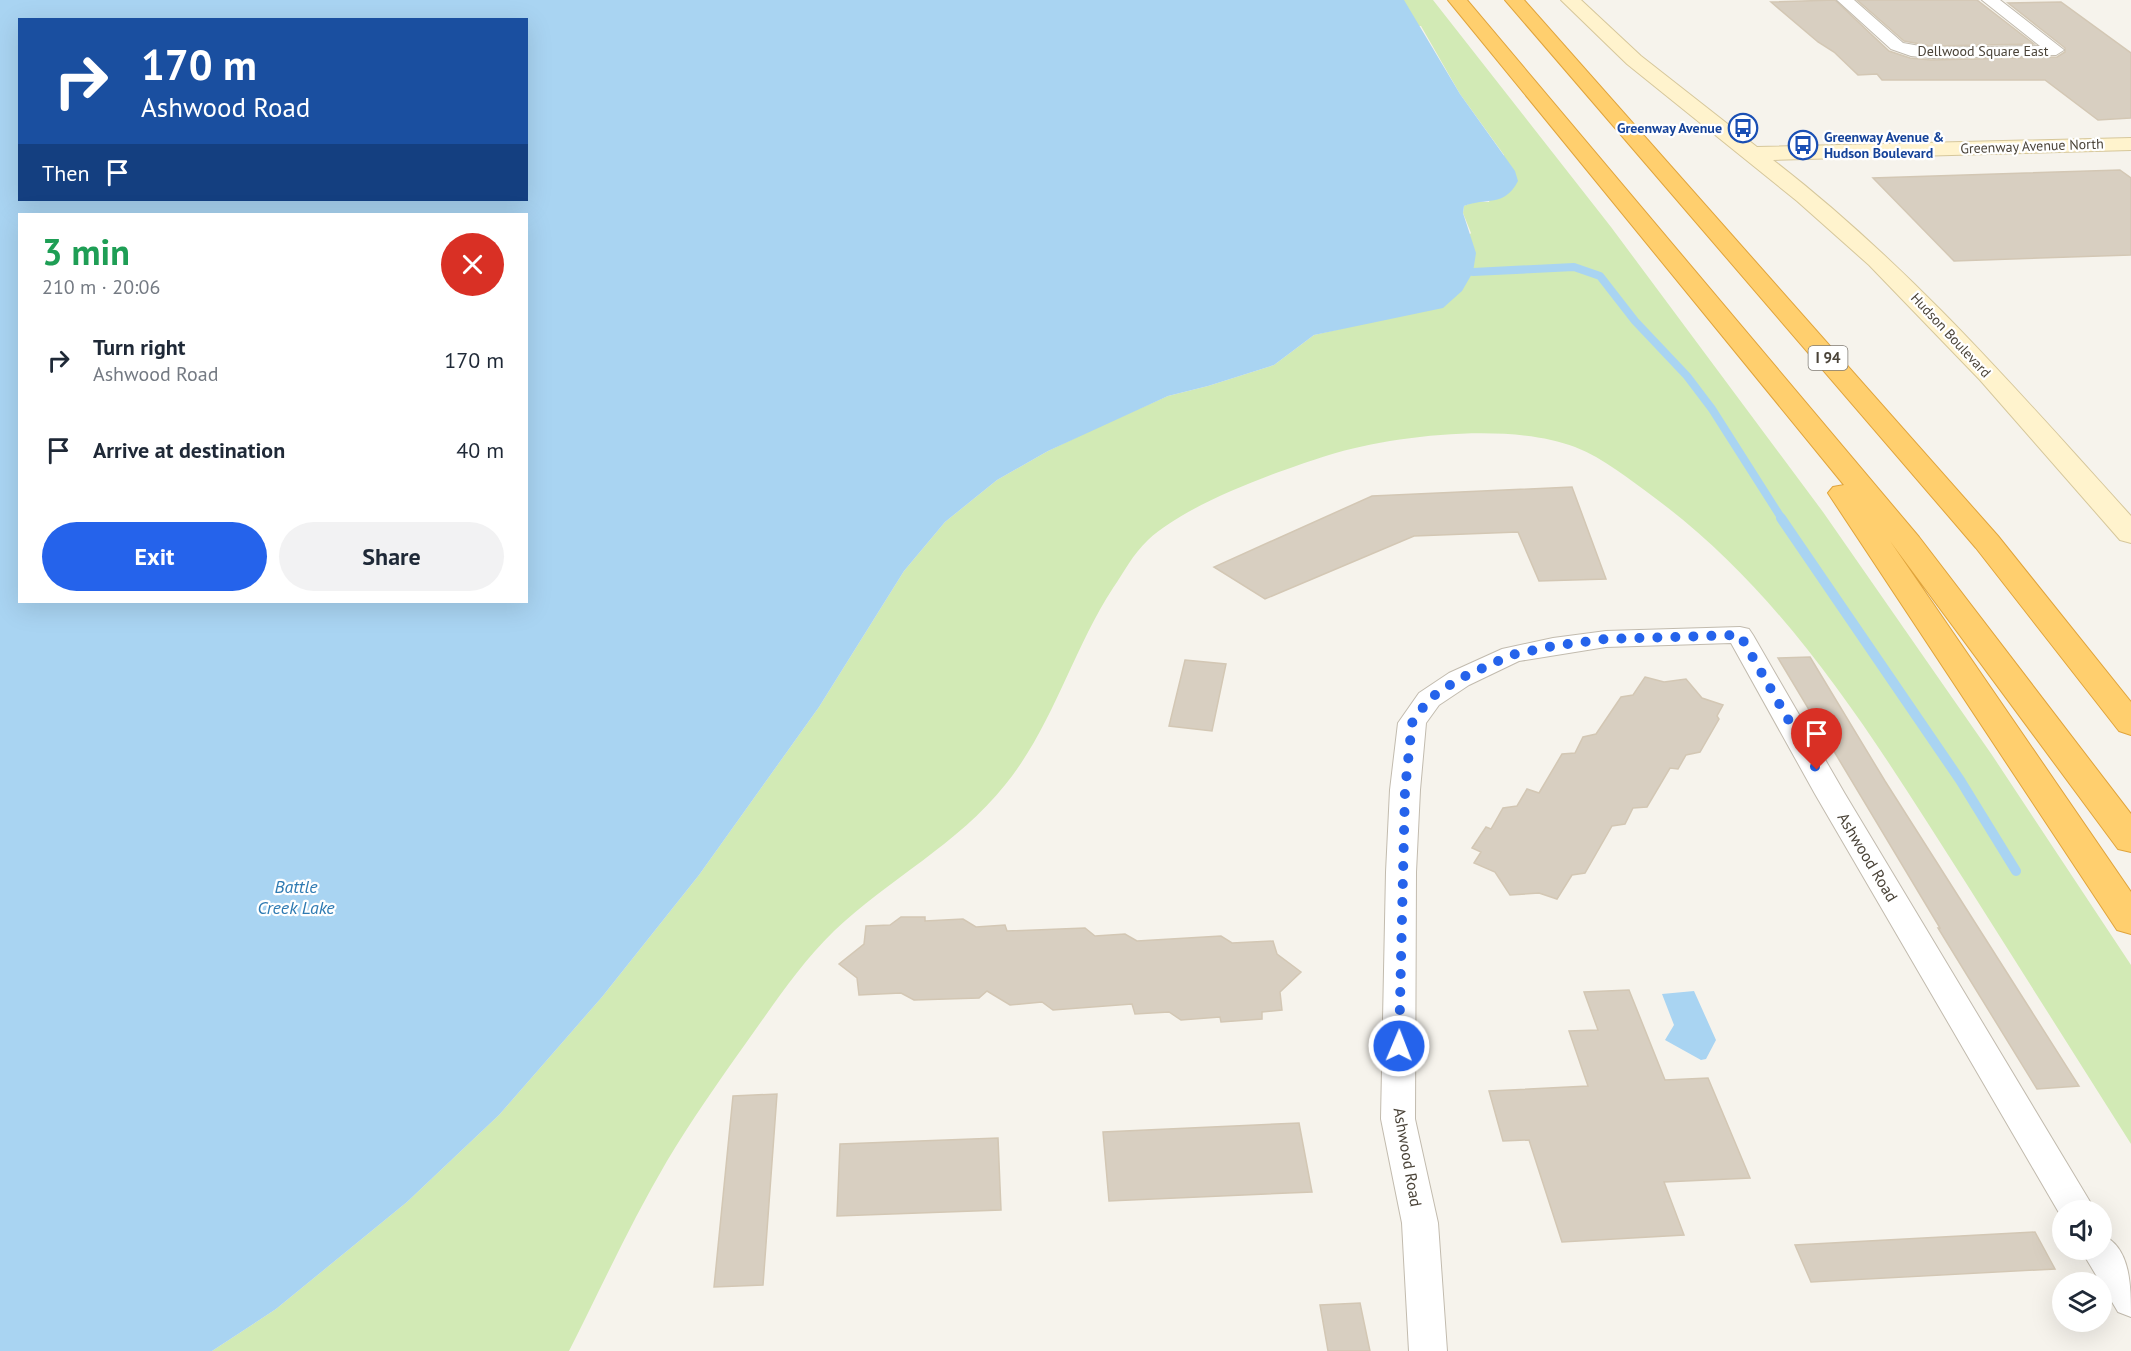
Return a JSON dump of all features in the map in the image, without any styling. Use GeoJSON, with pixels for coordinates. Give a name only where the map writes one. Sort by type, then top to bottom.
{"type":"FeatureCollection","features":[{"type":"Feature","properties":{"kind":"highway"},"geometry":{"type":"LineString","coordinates":[[1457,0],[1908,543],[2131,840]]}},
{"type":"Feature","properties":{"kind":"highway","name":"I 94"},"geometry":{"type":"LineString","coordinates":[[1514,0],[1987,542],[2131,724]]}},
{"type":"Feature","properties":{"kind":"highway"},"geometry":{"type":"LineString","coordinates":[[1754,358],[1905,588],[2131,921]]}},
{"type":"Feature","properties":{"kind":"street","name":"Hudson Boulevard"},"geometry":{"type":"LineString","coordinates":[[1570,0],[1653,76],[1838,223],[1889,269],[1954,337],[2131,534]]}},
{"type":"Feature","properties":{"kind":"street","name":"Dellwood Square East"},"geometry":{"type":"LineString","coordinates":[[1845,0],[1897,45],[1911,51],[1931,53],[2056,50],[1990,0]]}},
{"type":"Feature","properties":{"kind":"street","name":"Greenway Avenue North"},"geometry":{"type":"LineString","coordinates":[[1753,154],[2131,144]]}},
{"type":"Feature","properties":{"kind":"street","name":"Ashwood Road"},"geometry":{"type":"LineString","coordinates":[[1428,1351],[1420,1223],[1398,1119],[1401,872],[1405,790],[1412,723],[1429,699],[1459,679],[1511,655],[1553,646],[1606,639],[1740,635],[1830,794],[2071,1200]]}},
{"type":"Feature","properties":{"kind":"street"},"geometry":{"type":"LineString","coordinates":[[2106,1260],[2131,1301]]}},
{"type":"Feature","properties":{"kind":"green space"},"geometry":{"type":"Polygon","coordinates":[[[0,0],[1433,0],[1611,227],[1823,512],[1992,755],[2131,965],[2131,1144],[1864,726],[1789,627],[1748,581],[1703,538],[1655,498],[1607,463],[1575,447],[1549,439],[1519,435],[1486,433],[1419,437],[1329,455],[1259,479],[1185,514],[1143,545],[1129,563],[1099,612],[1036,738],[1005,785],[986,806],[945,843],[855,912],[834,931],[799,971],[705,1101],[654,1184],[569,1351],[212,1351],[276,1309],[407,1202],[499,1115],[602,997],[699,875],[819,707],[904,571],[945,522],[997,480],[1048,451],[1100,426],[1168,396],[1274,365],[1314,335],[1400,315],[1471,233],[1463,213],[1464,206],[1473,202],[1489,202],[1504,155],[1460,94],[1421,26],[528,20],[528,18],[18,18],[0,0]]]}},
{"type":"Feature","properties":{"kind":"water","name":"Battle Creek Lake"},"geometry":{"type":"Polygon","coordinates":[[[0,0],[1404,0],[1460,94],[1515,171],[1518,181],[1507,195],[1501,198],[1464,206],[1463,213],[1476,253],[1473,272],[1462,291],[1443,308],[1314,335],[1274,365],[1168,396],[1048,451],[997,480],[945,522],[904,571],[819,707],[699,875],[602,997],[499,1115],[407,1202],[276,1309],[212,1351],[0,1351],[0,0]]]}},
{"type":"Feature","properties":{"kind":"water"},"geometry":{"type":"Polygon","coordinates":[[[1694,991],[1716,1040],[1706,1059],[1701,1060],[1665,1040],[1674,1025],[1662,994],[1694,991]]]}},
{"type":"Feature","properties":{"kind":"building"},"geometry":{"type":"Polygon","coordinates":[[[1835,0],[1889,51],[1910,58],[1931,60],[2057,57],[2065,52],[2065,48],[2008,3],[2061,2],[2131,53],[2131,118],[2098,120],[2045,80],[1882,80],[1877,74],[1858,75],[1834,52],[1818,42],[1771,2],[1835,0]]]}},
{"type":"Feature","properties":{"kind":"building"},"geometry":{"type":"Polygon","coordinates":[[[1857,0],[1977,0],[2034,44],[1931,46],[1904,41],[1857,0]]]}},
{"type":"Feature","properties":{"kind":"building"},"geometry":{"type":"Polygon","coordinates":[[[2120,170],[2131,178],[2131,255],[1954,261],[1873,178],[2120,170]]]}},
{"type":"Feature","properties":{"kind":"building"},"geometry":{"type":"Polygon","coordinates":[[[1572,487],[1606,579],[1539,581],[1518,532],[1414,536],[1265,599],[1214,567],[1372,496],[1572,487]]]}},
{"type":"Feature","properties":{"kind":"building"},"geometry":{"type":"Polygon","coordinates":[[[1810,657],[1885,781],[2079,1086],[2037,1089],[1938,928],[1940,928],[1778,658],[1810,657]]]}},
{"type":"Feature","properties":{"kind":"building"},"geometry":{"type":"Polygon","coordinates":[[[1185,660],[1226,664],[1212,731],[1169,726],[1185,660]]]}},
{"type":"Feature","properties":{"kind":"building"},"geometry":{"type":"Polygon","coordinates":[[[1645,677],[1664,682],[1686,679],[1702,698],[1723,705],[1717,716],[1719,719],[1700,752],[1686,755],[1678,769],[1670,768],[1647,807],[1633,808],[1625,824],[1612,826],[1585,873],[1572,875],[1557,899],[1539,893],[1510,895],[1495,872],[1474,863],[1481,852],[1472,848],[1486,827],[1491,829],[1503,808],[1517,806],[1527,789],[1539,793],[1562,754],[1575,753],[1583,737],[1596,734],[1621,697],[1633,695],[1645,677]]]}},
{"type":"Feature","properties":{"kind":"building"},"geometry":{"type":"Polygon","coordinates":[[[901,917],[925,917],[925,921],[963,919],[976,927],[1005,925],[1007,931],[1085,928],[1095,936],[1125,934],[1137,941],[1221,936],[1232,943],[1273,941],[1277,954],[1301,972],[1280,992],[1282,1010],[1262,1012],[1262,1019],[1221,1022],[1220,1017],[1181,1020],[1169,1012],[1135,1014],[1132,1004],[1053,1010],[1042,1002],[1010,1005],[987,991],[979,998],[914,1000],[901,993],[859,995],[857,978],[839,964],[864,944],[866,926],[890,925],[901,917]]]}},
{"type":"Feature","properties":{"kind":"building"},"geometry":{"type":"Polygon","coordinates":[[[1629,990],[1665,1080],[1708,1078],[1750,1178],[1664,1182],[1684,1235],[1562,1242],[1529,1140],[1503,1141],[1489,1091],[1588,1086],[1569,1031],[1598,1030],[1584,992],[1629,990]]]}},
{"type":"Feature","properties":{"kind":"building"},"geometry":{"type":"Polygon","coordinates":[[[777,1094],[763,1285],[714,1287],[733,1096],[777,1094]]]}},
{"type":"Feature","properties":{"kind":"building"},"geometry":{"type":"Polygon","coordinates":[[[1299,1123],[1312,1192],[1109,1201],[1103,1132],[1299,1123]]]}},
{"type":"Feature","properties":{"kind":"building"},"geometry":{"type":"Polygon","coordinates":[[[998,1138],[1001,1210],[837,1216],[840,1144],[998,1138]]]}},
{"type":"Feature","properties":{"kind":"building"},"geometry":{"type":"Polygon","coordinates":[[[2035,1232],[2055,1269],[1811,1282],[1795,1245],[2035,1232]]]}},
{"type":"Feature","properties":{"kind":"building"},"geometry":{"type":"Polygon","coordinates":[[[1360,1303],[1370,1351],[1328,1351],[1320,1305],[1360,1303]]]}},
{"type":"Feature","properties":{"kind":"waterway"},"geometry":{"type":"LineString","coordinates":[[1473,272],[1574,267],[1600,276],[1635,321],[1687,376],[1712,409],[1782,519]]}},
{"type":"Feature","properties":{"kind":"waterway"},"geometry":{"type":"LineString","coordinates":[[1781,518],[1960,780],[2016,871]]}},
{"type":"Feature","properties":{"kind":"place","name":"Greenway Avenue"},"geometry":{"type":"Point","coordinates":[1743,128]}},
{"type":"Feature","properties":{"kind":"place","name":"Greenway Avenue & Hudson Boulevard"},"geometry":{"type":"Point","coordinates":[1803,145]}},
{"type":"Feature","properties":{"kind":"route"},"geometry":{"type":"LineString","coordinates":[[1399,1046],[1401,872],[1405,790],[1412,723],[1429,699],[1459,679],[1511,655],[1553,646],[1606,639],[1740,635],[1817,770]]}}]}
